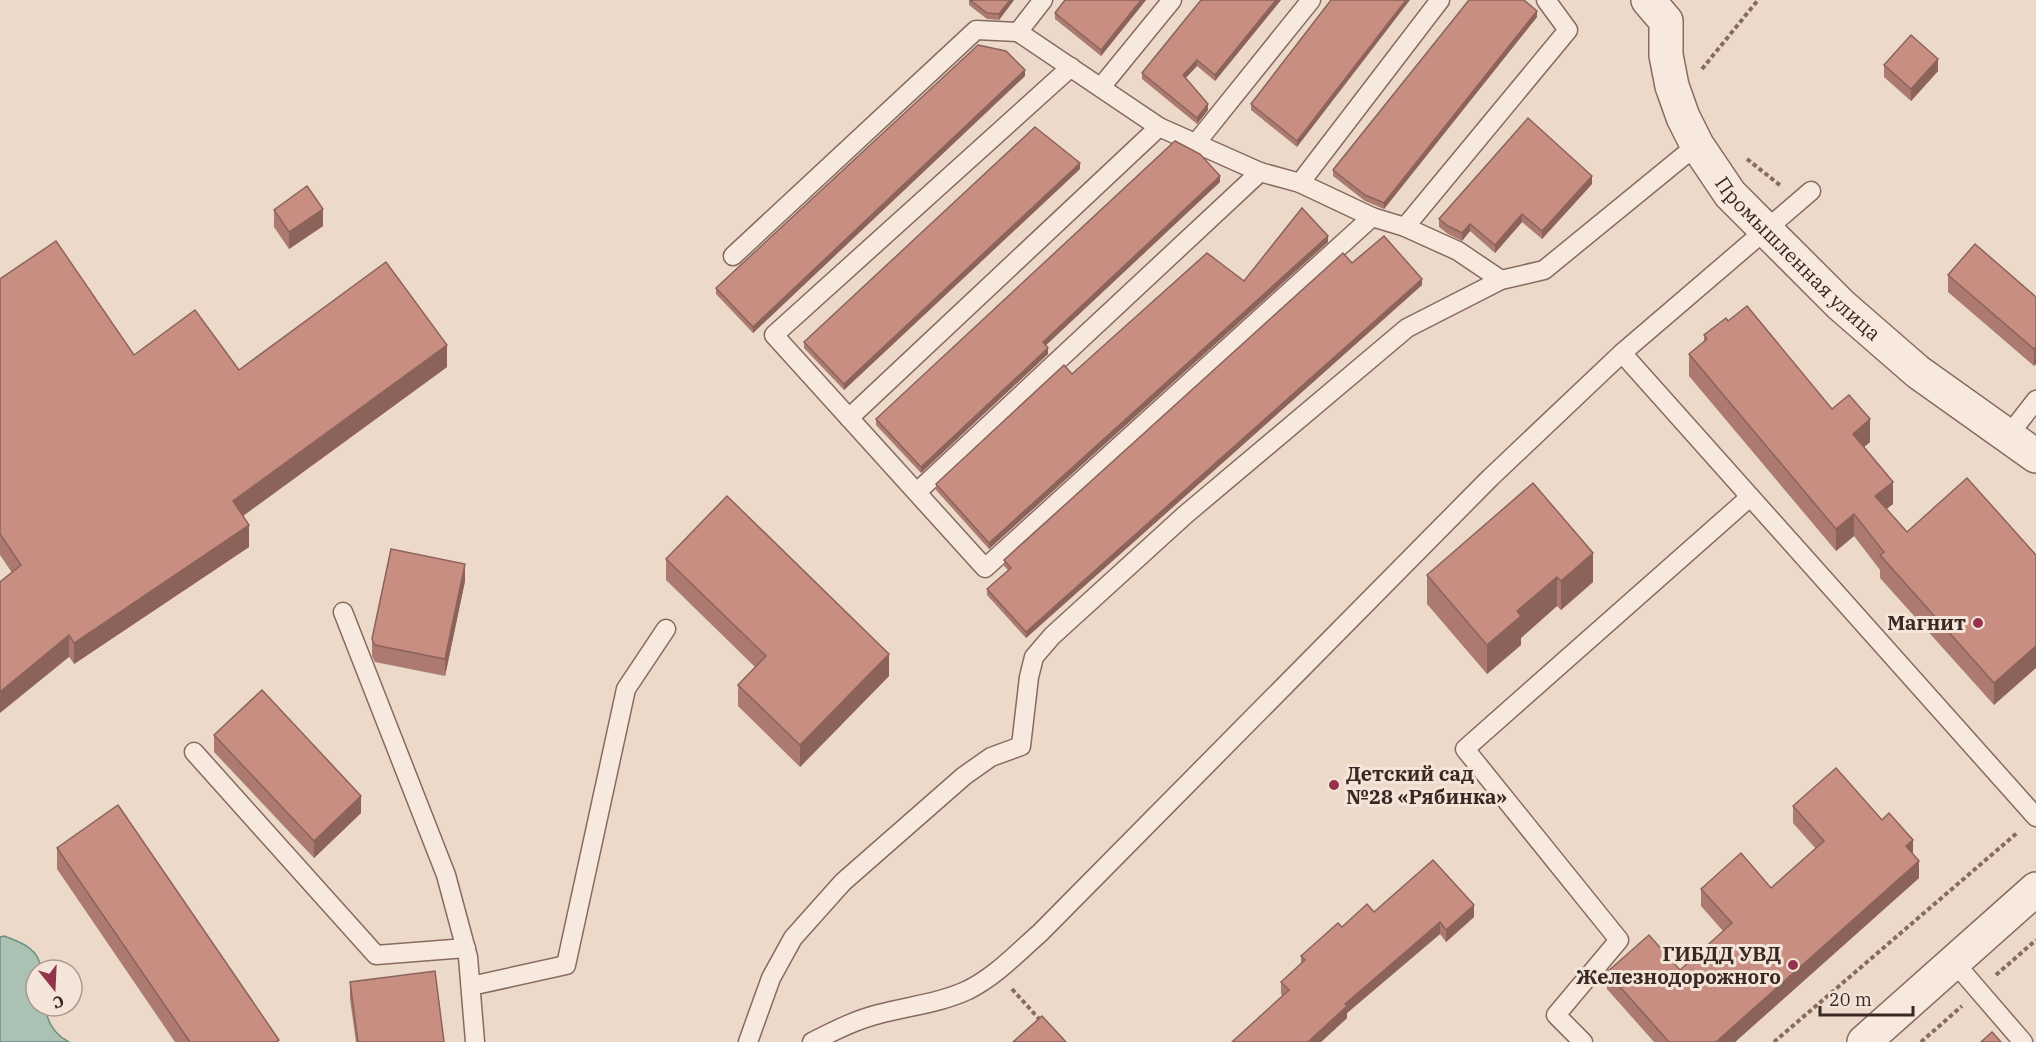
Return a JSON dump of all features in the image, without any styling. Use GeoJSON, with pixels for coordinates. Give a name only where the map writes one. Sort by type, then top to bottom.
{"type":"FeatureCollection","features":[{"type":"Feature","properties":{"kind":"street","name":"Промышленная улица"},"geometry":{"type":"LineString","coordinates":[[1661,7],[1672,86],[1697,145],[1730,194],[1841,305],[1918,372],[2036,456]]}},
{"type":"Feature","properties":{"kind":"street"},"geometry":{"type":"LineString","coordinates":[[1864,1042],[2036,889]]}},
{"type":"Feature","properties":{"kind":"lane"},"geometry":{"type":"LineString","coordinates":[[1018,32],[1043,0]]}},
{"type":"Feature","properties":{"kind":"lane"},"geometry":{"type":"LineString","coordinates":[[1101,87],[1172,0]]}},
{"type":"Feature","properties":{"kind":"lane"},"geometry":{"type":"LineString","coordinates":[[1196,144],[1311,0]]}},
{"type":"Feature","properties":{"kind":"lane"},"geometry":{"type":"LineString","coordinates":[[1300,183],[1440,0]]}},
{"type":"Feature","properties":{"kind":"lane"},"geometry":{"type":"LineString","coordinates":[[1405,227],[1568,30],[1545,0]]}},
{"type":"Feature","properties":{"kind":"lane"},"geometry":{"type":"LineString","coordinates":[[733,256],[976,30],[1018,32],[1159,127],[1260,172],[1300,183],[1372,217],[1405,227],[1458,251],[1501,280]]}},
{"type":"Feature","properties":{"kind":"lane"},"geometry":{"type":"LineString","coordinates":[[1071,67],[774,335],[985,568],[1372,217]]}},
{"type":"Feature","properties":{"kind":"lane"},"geometry":{"type":"LineString","coordinates":[[849,418],[1159,127]]}},
{"type":"Feature","properties":{"kind":"lane"},"geometry":{"type":"LineString","coordinates":[[748,1042],[771,978],[793,938],[843,882],[964,776],[991,757],[1022,746],[1029,677],[1034,657],[1052,636],[1185,515],[1407,328],[1501,280],[1544,270],[1697,145]]}},
{"type":"Feature","properties":{"kind":"lane"},"geometry":{"type":"LineString","coordinates":[[917,492],[1260,172]]}},
{"type":"Feature","properties":{"kind":"lane"},"geometry":{"type":"LineString","coordinates":[[812,1042],[846,1024],[942,1000],[969,989],[996,972],[1040,933],[1490,478],[1622,353],[1767,232],[1806,196]]}},
{"type":"Feature","properties":{"kind":"lane"},"geometry":{"type":"LineString","coordinates":[[1622,353],[2036,817]]}},
{"type":"Feature","properties":{"kind":"lane"},"geometry":{"type":"LineString","coordinates":[[2008,436],[2036,400]]}},
{"type":"Feature","properties":{"kind":"lane"},"geometry":{"type":"LineString","coordinates":[[1583,1042],[1556,1015],[1619,940],[1465,750],[1750,497]]}},
{"type":"Feature","properties":{"kind":"lane"},"geometry":{"type":"LineString","coordinates":[[343,612],[447,875],[466,948],[475,1042]]}},
{"type":"Feature","properties":{"kind":"lane"},"geometry":{"type":"LineString","coordinates":[[471,986],[567,965],[626,689],[666,629]]}},
{"type":"Feature","properties":{"kind":"lane"},"geometry":{"type":"LineString","coordinates":[[194,752],[376,955],[466,948]]}},
{"type":"Feature","properties":{"kind":"lane"},"geometry":{"type":"LineString","coordinates":[[1954,962],[2023,1042]]}},
{"type":"Feature","properties":{"kind":"path"},"geometry":{"type":"LineString","coordinates":[[1695,77],[1758,0]]}},
{"type":"Feature","properties":{"kind":"path"},"geometry":{"type":"LineString","coordinates":[[1745,157],[1806,196]]}},
{"type":"Feature","properties":{"kind":"path"},"geometry":{"type":"LineString","coordinates":[[1774,1042],[2036,817]]}},
{"type":"Feature","properties":{"kind":"path"},"geometry":{"type":"LineString","coordinates":[[996,972],[1044,1024]]}},
{"type":"Feature","properties":{"kind":"shaded area"},"geometry":{"type":"Polygon","coordinates":[[[4,936],[23,944],[38,958],[24,958],[24,1018],[48,1018],[52,1027],[69,1042],[0,1042],[0,937],[4,936]]]}},
{"type":"Feature","properties":{"kind":"building"},"geometry":{"type":"Polygon","coordinates":[[[970,0],[1010,0],[999,14],[987,13],[970,0]]]}},
{"type":"Feature","properties":{"kind":"building"},"geometry":{"type":"Polygon","coordinates":[[[1065,0],[1141,0],[1101,50],[1055,13],[1065,0]]]}},
{"type":"Feature","properties":{"kind":"building"},"geometry":{"type":"Polygon","coordinates":[[[1201,0],[1276,0],[1215,75],[1197,60],[1183,75],[1208,104],[1197,118],[1142,73],[1201,0]]]}},
{"type":"Feature","properties":{"kind":"building"},"geometry":{"type":"Polygon","coordinates":[[[1331,0],[1406,0],[1297,141],[1251,104],[1331,0]]]}},
{"type":"Feature","properties":{"kind":"building"},"geometry":{"type":"Polygon","coordinates":[[[1469,0],[1524,0],[1537,11],[1384,203],[1365,195],[1333,170],[1469,0]]]}},
{"type":"Feature","properties":{"kind":"building"},"geometry":{"type":"Polygon","coordinates":[[[1911,35],[1938,59],[1911,89],[1884,65],[1911,35]]]}},
{"type":"Feature","properties":{"kind":"building"},"geometry":{"type":"Polygon","coordinates":[[[978,45],[1006,51],[1025,70],[753,327],[716,288],[978,45]]]}},
{"type":"Feature","properties":{"kind":"building"},"geometry":{"type":"Polygon","coordinates":[[[1528,118],[1592,176],[1542,231],[1522,214],[1495,245],[1470,224],[1462,233],[1439,219],[1528,118]]]}},
{"type":"Feature","properties":{"kind":"building"},"geometry":{"type":"Polygon","coordinates":[[[1035,127],[1080,163],[844,384],[804,342],[1035,127]]]}},
{"type":"Feature","properties":{"kind":"building"},"geometry":{"type":"Polygon","coordinates":[[[1175,141],[1200,154],[1220,176],[1043,342],[1048,348],[921,467],[876,419],[1175,141]]]}},
{"type":"Feature","properties":{"kind":"building"},"geometry":{"type":"Polygon","coordinates":[[[307,186],[323,209],[289,232],[274,210],[307,186]]]}},
{"type":"Feature","properties":{"kind":"building"},"geometry":{"type":"Polygon","coordinates":[[[1302,208],[1328,236],[989,543],[936,484],[1064,365],[1072,374],[1207,253],[1244,281],[1302,208]]]}},
{"type":"Feature","properties":{"kind":"building"},"geometry":{"type":"Polygon","coordinates":[[[1384,236],[1422,279],[1026,632],[987,589],[1011,568],[1004,560],[1343,253],[1352,263],[1384,236]]]}},
{"type":"Feature","properties":{"kind":"building"},"geometry":{"type":"Polygon","coordinates":[[[56,241],[134,355],[195,310],[239,370],[386,262],[447,345],[233,501],[249,525],[74,643],[69,635],[0,692],[0,582],[21,565],[0,534],[0,279],[56,241]]]}},
{"type":"Feature","properties":{"kind":"building"},"geometry":{"type":"Polygon","coordinates":[[[1975,244],[2036,297],[2036,347],[2034,349],[1948,275],[1975,244]]]}},
{"type":"Feature","properties":{"kind":"building"},"geometry":{"type":"Polygon","coordinates":[[[1747,306],[1832,409],[1849,395],[1870,419],[1853,434],[1893,482],[1875,496],[1907,532],[1967,478],[2036,555],[2036,646],[1994,683],[1880,555],[1884,552],[1854,514],[1836,529],[1689,354],[1707,339],[1704,335],[1726,318],[1728,321],[1747,306]]]}},
{"type":"Feature","properties":{"kind":"building"},"geometry":{"type":"Polygon","coordinates":[[[1533,483],[1593,553],[1561,581],[1557,577],[1517,611],[1521,616],[1487,645],[1427,575],[1533,483]]]}},
{"type":"Feature","properties":{"kind":"building"},"geometry":{"type":"Polygon","coordinates":[[[727,496],[889,654],[800,745],[738,685],[766,656],[666,559],[727,496]]]}},
{"type":"Feature","properties":{"kind":"building"},"geometry":{"type":"Polygon","coordinates":[[[391,549],[465,564],[445,659],[375,645],[372,639],[391,549]]]}},
{"type":"Feature","properties":{"kind":"building"},"geometry":{"type":"Polygon","coordinates":[[[262,690],[361,796],[314,841],[214,735],[262,690]]]}},
{"type":"Feature","properties":{"kind":"building"},"geometry":{"type":"Polygon","coordinates":[[[1836,768],[1882,820],[1889,813],[1913,840],[1906,846],[1919,861],[1716,1042],[1669,1042],[1607,972],[1649,935],[1680,970],[1732,923],[1701,889],[1741,853],[1771,888],[1824,841],[1793,806],[1836,768]]]}},
{"type":"Feature","properties":{"kind":"building"},"geometry":{"type":"Polygon","coordinates":[[[118,805],[279,1040],[276,1042],[190,1042],[57,848],[118,805]]]}},
{"type":"Feature","properties":{"kind":"building"},"geometry":{"type":"Polygon","coordinates":[[[1433,860],[1474,905],[1446,930],[1440,922],[1345,1004],[1347,1006],[1308,1042],[1232,1042],[1289,990],[1281,982],[1305,960],[1301,956],[1338,923],[1342,927],[1367,904],[1374,912],[1433,860]]]}},
{"type":"Feature","properties":{"kind":"building"},"geometry":{"type":"Polygon","coordinates":[[[435,971],[444,1042],[358,1042],[350,982],[435,971]]]}},
{"type":"Feature","properties":{"kind":"building"},"geometry":{"type":"Polygon","coordinates":[[[1042,1016],[1066,1042],[1013,1042],[1042,1016]]]}},
{"type":"Feature","properties":{"kind":"building"},"geometry":{"type":"Polygon","coordinates":[[[1992,1032],[2001,1042],[1981,1042],[1992,1032]]]}},
{"type":"Feature","properties":{"kind":"place","name":"Магнит"},"geometry":{"type":"Point","coordinates":[1978,623]}},
{"type":"Feature","properties":{"kind":"place","name":"Детский сад №28 «Рябинка»"},"geometry":{"type":"Point","coordinates":[1334,785]}},
{"type":"Feature","properties":{"kind":"place","name":"ГИБДД УВД Железнодорожного"},"geometry":{"type":"Point","coordinates":[1793,965]}}]}
